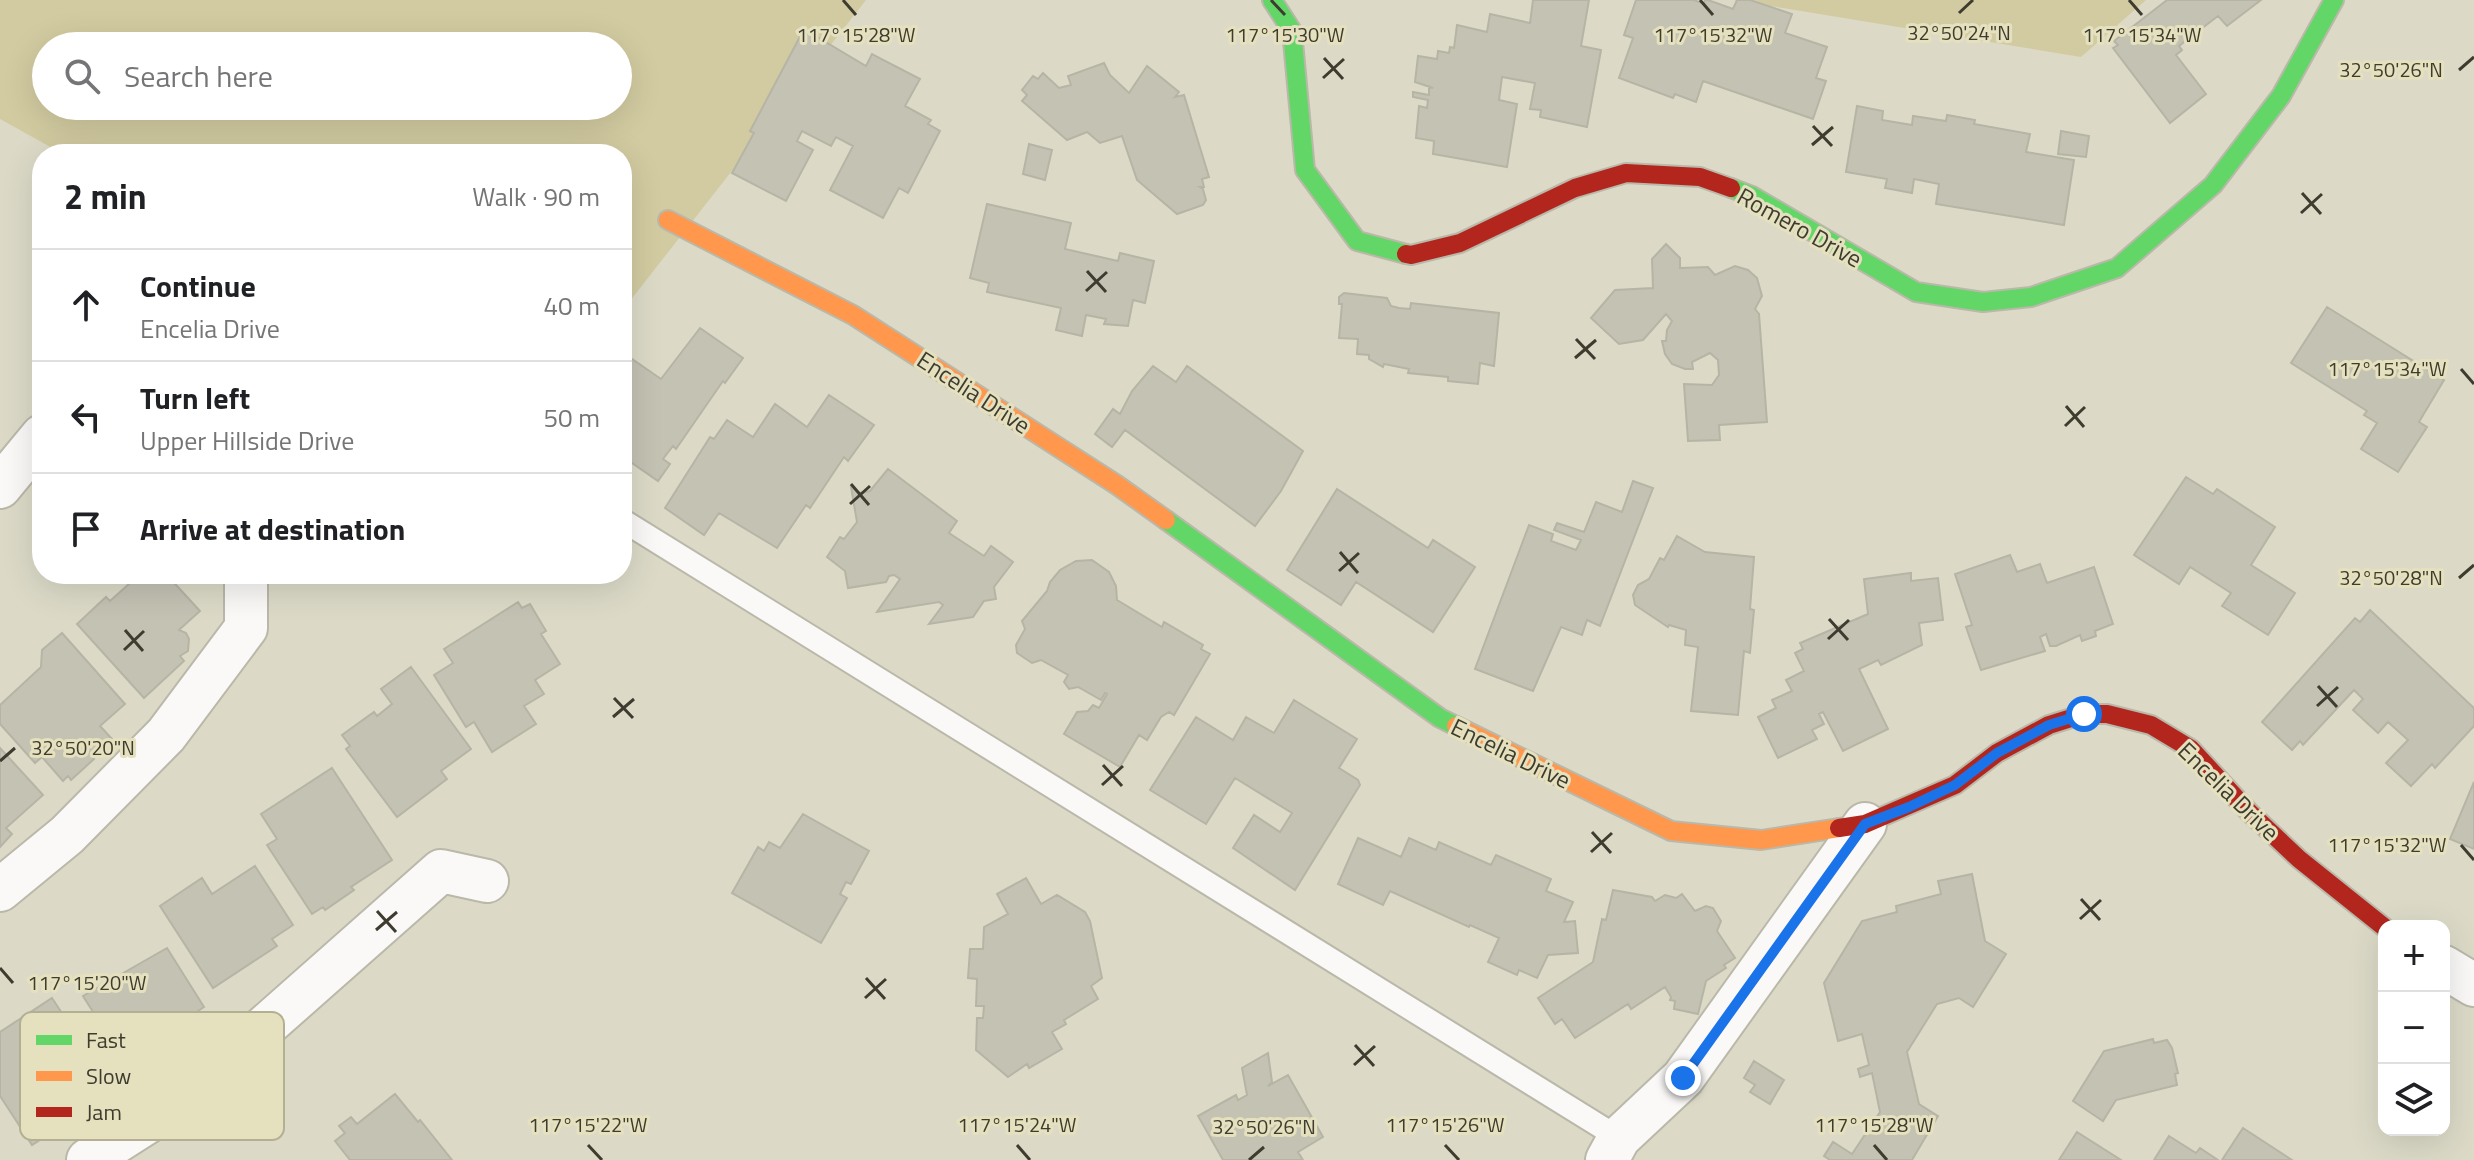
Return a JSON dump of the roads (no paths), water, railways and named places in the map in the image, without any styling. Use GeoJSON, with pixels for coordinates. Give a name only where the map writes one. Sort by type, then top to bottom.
{"type":"FeatureCollection","features":[{"type":"Feature","properties":{"kind":"street","name":"Romero Drive"},"geometry":{"type":"LineString","coordinates":[[1272,0],[1292,31],[1305,170],[1357,241],[1411,255],[1460,243],[1575,188],[1626,173],[1700,177],[1752,196],[1916,292],[1983,302],[2031,297],[2117,268],[2213,185],[2281,96],[2334,0]]}},
{"type":"Feature","properties":{"kind":"street","name":"Encelia Drive"},"geometry":{"type":"LineString","coordinates":[[668,220],[853,315],[1117,485],[1440,718],[1671,831],[1761,840],[1865,824],[1955,785],[1997,753],[2049,725],[2084,714],[2107,714],[2151,725],[2191,749],[2269,831],[2378,922]]}},
{"type":"Feature","properties":{"kind":"street"},"geometry":{"type":"LineString","coordinates":[[0,487],[32,448]]}},
{"type":"Feature","properties":{"kind":"street"},"geometry":{"type":"LineString","coordinates":[[0,890],[67,835],[166,735],[246,628],[246,584]]}},
{"type":"Feature","properties":{"kind":"street"},"geometry":{"type":"LineString","coordinates":[[1613,1149],[1683,1078],[1865,824]]}},
{"type":"Feature","properties":{"kind":"street"},"geometry":{"type":"LineString","coordinates":[[282,1012],[441,871],[487,881]]}},
{"type":"Feature","properties":{"kind":"street"},"geometry":{"type":"LineString","coordinates":[[2450,971],[2474,985]]}},
{"type":"Feature","properties":{"kind":"street"},"geometry":{"type":"LineString","coordinates":[[88,1160],[119,1140]]}},
{"type":"Feature","properties":{"kind":"lane"},"geometry":{"type":"LineString","coordinates":[[632,526],[1613,1149]]}}]}
